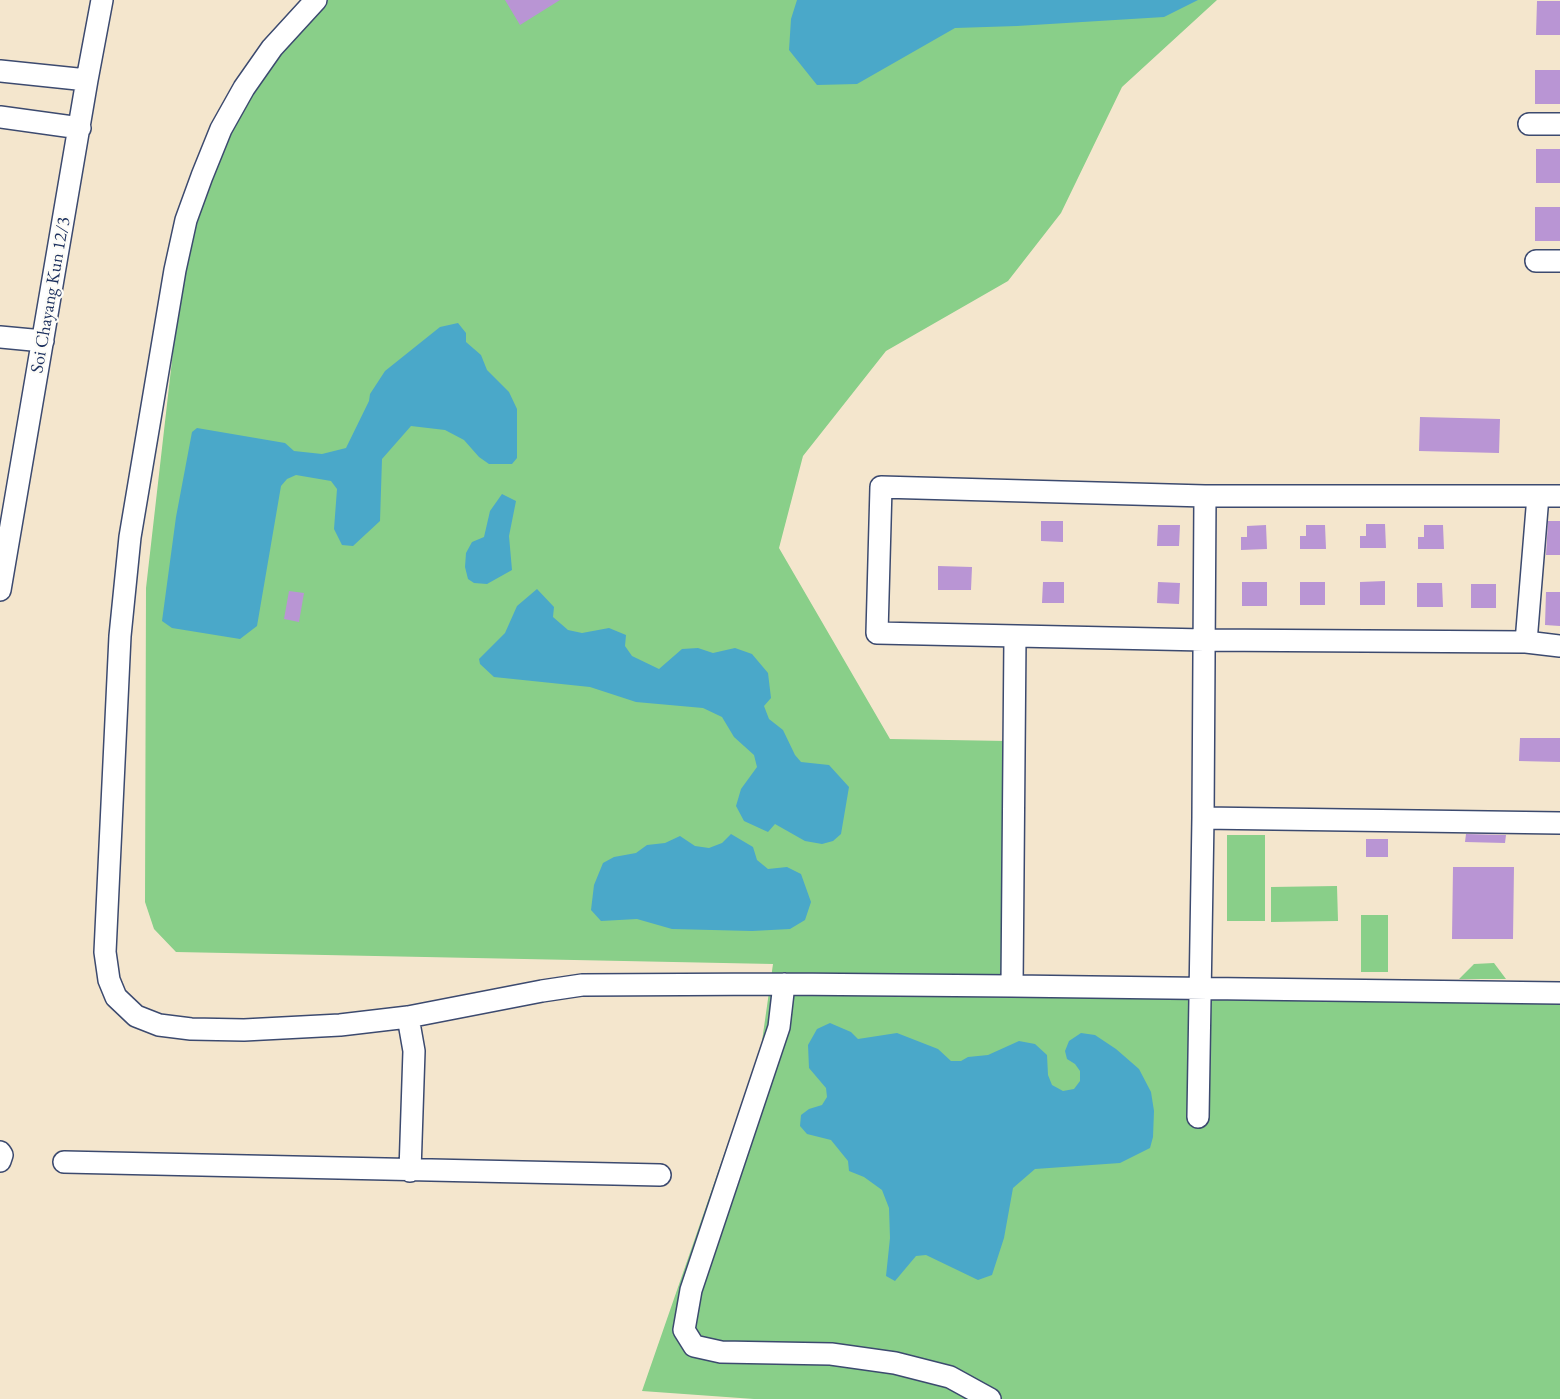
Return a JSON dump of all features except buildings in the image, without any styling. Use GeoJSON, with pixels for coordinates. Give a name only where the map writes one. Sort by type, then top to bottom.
{"type":"FeatureCollection","features":[{"type":"Feature","properties":{"kind":"street","name":"Soi Chayang Kun 12/3"},"geometry":{"type":"LineString","coordinates":[[0,590],[3,558],[102,0]]}},
{"type":"Feature","properties":{"kind":"street"},"geometry":{"type":"LineString","coordinates":[[316,0],[272,48],[244,88],[221,129],[186,220],[175,270],[130,537],[120,636],[105,952],[109,980],[116,997],[136,1016],[159,1025],[191,1028],[244,1030],[340,1025],[408,1016],[582,985],[784,984],[1560,993]]}},
{"type":"Feature","properties":{"kind":"street"},"geometry":{"type":"LineString","coordinates":[[0,71],[87,80]]}},
{"type":"Feature","properties":{"kind":"street"},"geometry":{"type":"LineString","coordinates":[[0,117],[80,128]]}},
{"type":"Feature","properties":{"kind":"street"},"geometry":{"type":"LineString","coordinates":[[1529,124],[1560,124]]}},
{"type":"Feature","properties":{"kind":"street"},"geometry":{"type":"LineString","coordinates":[[1536,261],[1560,261]]}},
{"type":"Feature","properties":{"kind":"street"},"geometry":{"type":"LineString","coordinates":[[0,337],[43,341]]}},
{"type":"Feature","properties":{"kind":"street"},"geometry":{"type":"LineString","coordinates":[[1560,496],[1205,496],[881,487],[877,633],[1204,640],[1526,642],[1560,646]]}},
{"type":"Feature","properties":{"kind":"street"},"geometry":{"type":"LineString","coordinates":[[1198,1118],[1203,818],[1205,496]]}},
{"type":"Feature","properties":{"kind":"street"},"geometry":{"type":"LineString","coordinates":[[1526,642],[1538,496]]}},
{"type":"Feature","properties":{"kind":"street"},"geometry":{"type":"LineString","coordinates":[[1012,986],[1015,637]]}},
{"type":"Feature","properties":{"kind":"street"},"geometry":{"type":"LineString","coordinates":[[1203,818],[1560,823]]}},
{"type":"Feature","properties":{"kind":"street"},"geometry":{"type":"LineString","coordinates":[[784,984],[779,1027],[691,1290],[684,1330],[694,1346],[721,1352],[830,1354],[895,1363],[950,1377],[990,1399]]}},
{"type":"Feature","properties":{"kind":"street"},"geometry":{"type":"LineString","coordinates":[[408,1016],[414,1051],[410,1171]]}},
{"type":"Feature","properties":{"kind":"street"},"geometry":{"type":"LineString","coordinates":[[0,1152],[2,1155],[0,1161]]}},
{"type":"Feature","properties":{"kind":"street"},"geometry":{"type":"LineString","coordinates":[[64,1162],[660,1176]]}},
{"type":"Feature","properties":{"kind":"green space"},"geometry":{"type":"Polygon","coordinates":[[[328,0],[1217,0],[1122,87],[1061,213],[1008,281],[886,351],[803,456],[779,548],[890,739],[1007,741],[1006,993],[1560,1001],[1560,1399],[754,1399],[642,1391],[761,1048],[773,964],[176,952],[154,929],[145,902],[146,588],[182,273],[193,222],[228,133],[277,55],[328,0]]]}},
{"type":"Feature","properties":{"kind":"green space"},"geometry":{"type":"Polygon","coordinates":[[[1227,835],[1265,835],[1265,921],[1227,921],[1227,835]]]}},
{"type":"Feature","properties":{"kind":"green space"},"geometry":{"type":"Polygon","coordinates":[[[1337,886],[1338,921],[1271,922],[1271,887],[1337,886]]]}},
{"type":"Feature","properties":{"kind":"green space"},"geometry":{"type":"Polygon","coordinates":[[[1361,915],[1388,915],[1388,972],[1361,972],[1361,915]]]}},
{"type":"Feature","properties":{"kind":"green space"},"geometry":{"type":"Polygon","coordinates":[[[1494,963],[1506,979],[1459,979],[1474,964],[1494,963]]]}},
{"type":"Feature","properties":{"kind":"water"},"geometry":{"type":"Polygon","coordinates":[[[797,0],[1198,0],[1164,17],[955,28],[857,84],[817,85],[789,50],[791,19],[797,0]]]}},
{"type":"Feature","properties":{"kind":"water"},"geometry":{"type":"Polygon","coordinates":[[[458,323],[466,333],[466,342],[481,355],[487,370],[509,392],[517,409],[517,458],[512,464],[489,464],[479,457],[464,440],[445,430],[411,426],[382,459],[380,521],[353,546],[342,545],[334,529],[337,489],[331,481],[296,475],[287,479],[281,486],[257,626],[240,639],[172,628],[162,621],[176,517],[192,432],[197,428],[285,443],[294,451],[322,454],[346,448],[369,401],[370,394],[385,371],[440,327],[458,323]]]}},
{"type":"Feature","properties":{"kind":"water"},"geometry":{"type":"Polygon","coordinates":[[[502,494],[516,501],[509,536],[512,570],[487,584],[474,583],[468,579],[465,567],[466,553],[472,542],[484,537],[490,511],[502,494]]]}},
{"type":"Feature","properties":{"kind":"water"},"geometry":{"type":"Polygon","coordinates":[[[537,589],[554,607],[553,617],[568,630],[582,633],[609,628],[626,635],[625,646],[632,656],[659,669],[682,649],[698,648],[713,653],[735,648],[752,654],[768,673],[771,698],[764,706],[769,719],[783,730],[795,755],[801,762],[829,765],[849,787],[841,834],[833,841],[822,844],[805,841],[775,824],[768,832],[744,821],[736,806],[741,789],[757,767],[754,755],[734,737],[722,717],[703,708],[636,702],[590,687],[494,677],[480,664],[479,659],[505,633],[517,606],[537,589]]]}},
{"type":"Feature","properties":{"kind":"water"},"geometry":{"type":"Polygon","coordinates":[[[731,834],[753,847],[757,860],[768,869],[787,867],[801,874],[811,902],[805,920],[790,929],[752,931],[672,929],[637,919],[601,921],[591,910],[594,885],[603,863],[614,857],[636,853],[647,845],[665,843],[680,836],[695,846],[709,848],[722,843],[731,834]]]}},
{"type":"Feature","properties":{"kind":"water"},"geometry":{"type":"Polygon","coordinates":[[[830,1023],[851,1032],[858,1039],[897,1033],[938,1049],[951,1061],[961,1061],[968,1057],[988,1055],[1019,1041],[1035,1044],[1047,1055],[1048,1075],[1052,1085],[1063,1091],[1074,1089],[1080,1081],[1080,1071],[1075,1064],[1067,1059],[1065,1051],[1069,1041],[1081,1033],[1095,1035],[1116,1049],[1139,1069],[1151,1092],[1154,1111],[1153,1137],[1150,1148],[1120,1163],[1035,1169],[1013,1188],[1004,1238],[992,1275],[978,1280],[926,1255],[916,1256],[895,1281],[886,1276],[890,1238],[889,1208],[882,1190],[864,1177],[849,1171],[848,1161],[831,1140],[807,1134],[800,1126],[801,1115],[809,1109],[822,1105],[827,1097],[826,1088],[809,1068],[808,1045],[817,1029],[830,1023]]]}}]}
